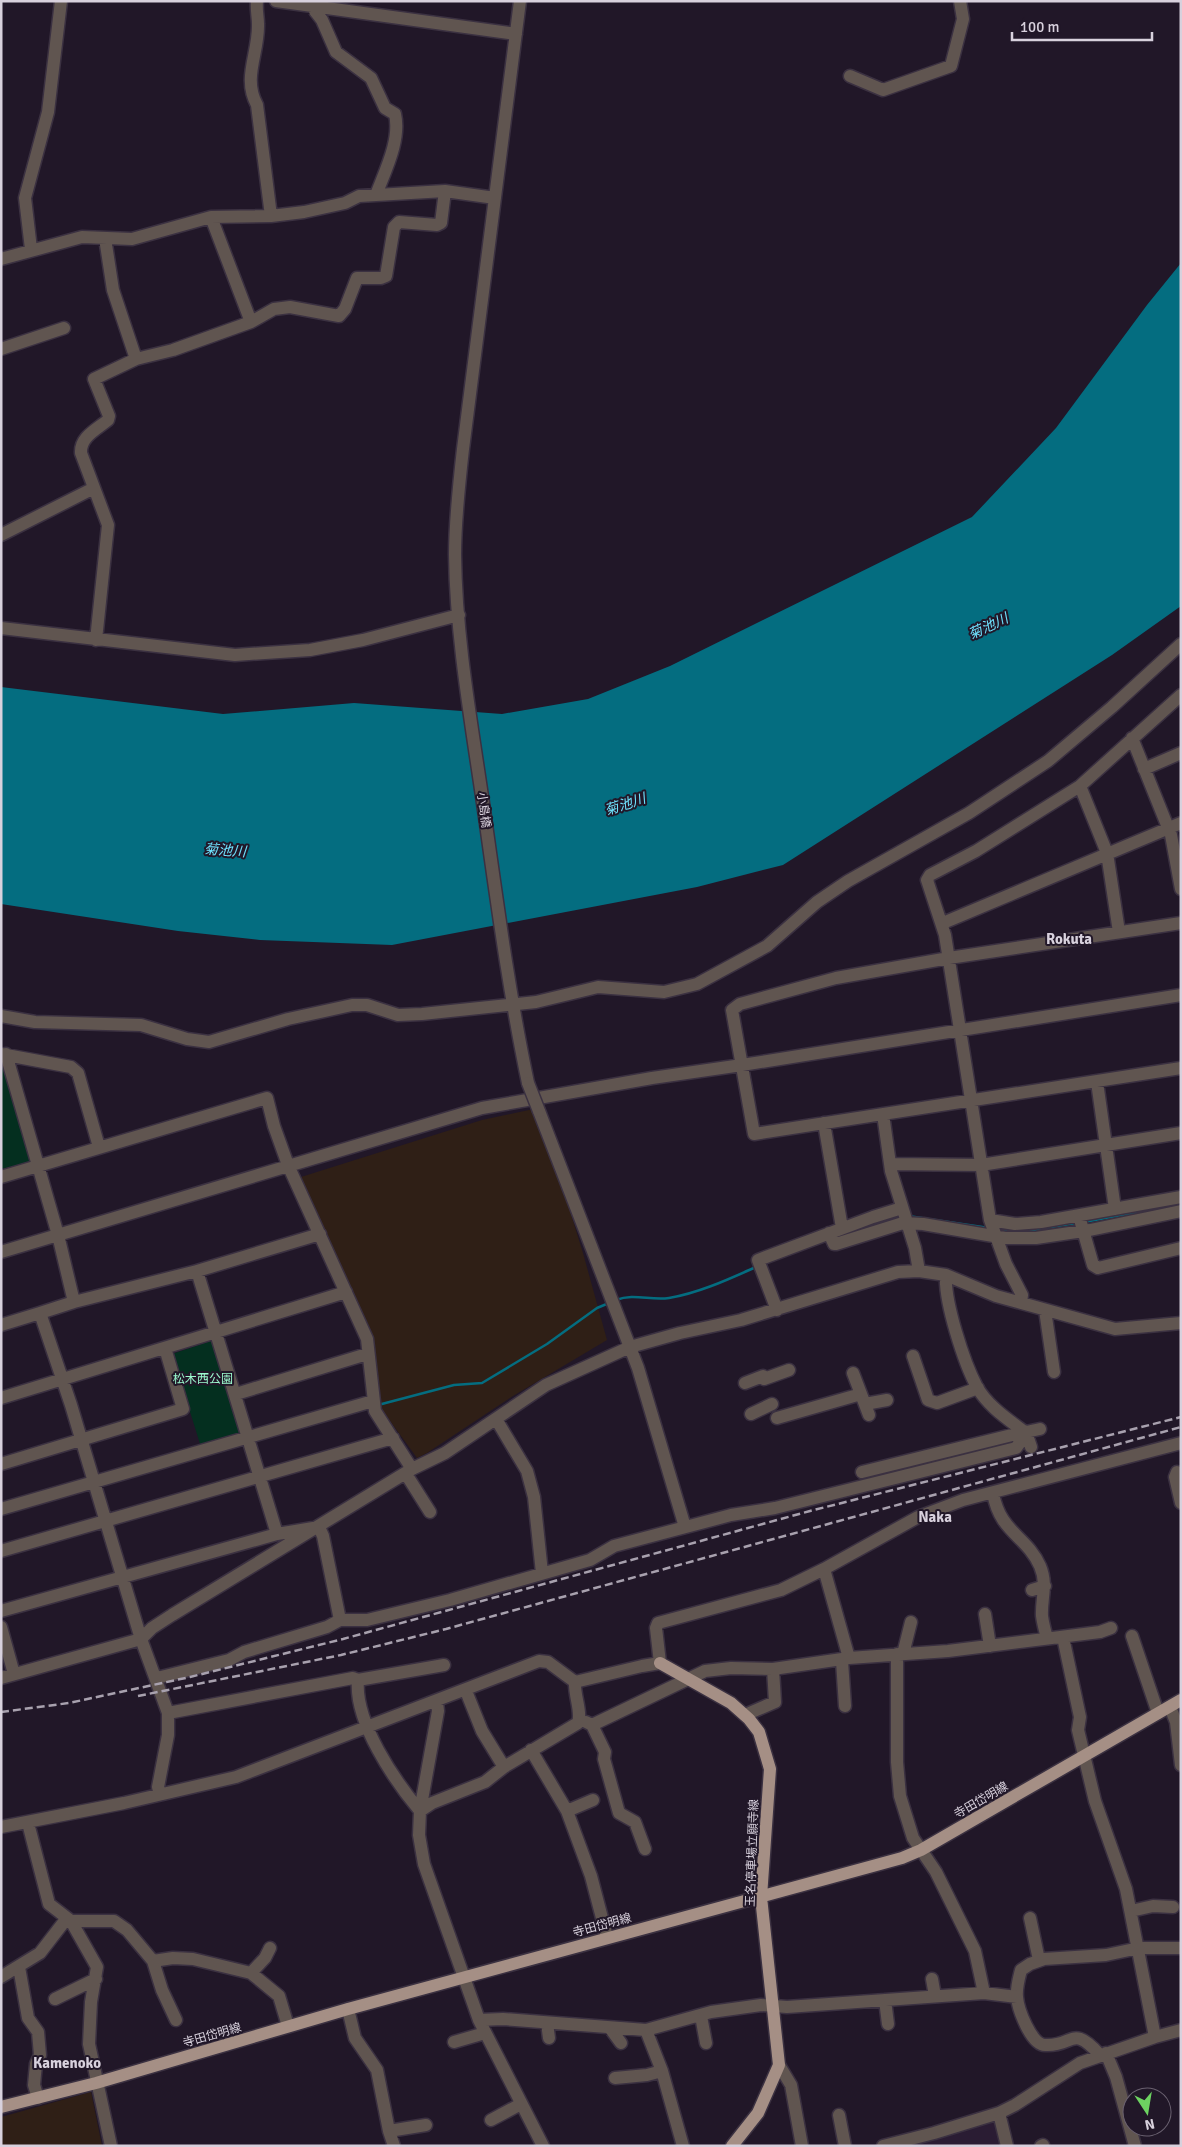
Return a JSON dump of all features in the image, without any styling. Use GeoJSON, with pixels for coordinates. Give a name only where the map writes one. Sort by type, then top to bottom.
{"type":"FeatureCollection","features":[{"type":"Feature","properties":{"kind":"main road","name":"玉名停車場立願寺線"},"geometry":{"type":"LineString","coordinates":[[660,1663],[687,1680],[731,1703],[744,1715],[759,1732],[770,1769],[761,1898],[774,2005],[778,2064],[758,2113],[732,2146]]}},
{"type":"Feature","properties":{"kind":"main road","name":"寺田岱明線"},"geometry":{"type":"LineString","coordinates":[[1,2107],[96,2083],[348,2008],[607,1937],[761,1898],[902,1858],[921,1850],[1170,1707]]}},
{"type":"Feature","properties":{"kind":"street"},"geometry":{"type":"LineString","coordinates":[[31,249],[25,198],[48,112],[61,1]]}},
{"type":"Feature","properties":{"kind":"street"},"geometry":{"type":"LineString","coordinates":[[257,1],[255,15],[258,23],[251,64],[250,93],[257,106],[271,216]]}},
{"type":"Feature","properties":{"kind":"street"},"geometry":{"type":"LineString","coordinates":[[276,1],[516,34]]}},
{"type":"Feature","properties":{"kind":"street","name":"小島橋"},"geometry":{"type":"LineString","coordinates":[[520,1],[457,506],[455,555],[459,620],[511,999],[528,1083],[590,1239],[630,1347],[685,1527]]}},
{"type":"Feature","properties":{"kind":"street"},"geometry":{"type":"LineString","coordinates":[[850,76],[883,90],[951,66],[962,18],[960,1]]}},
{"type":"Feature","properties":{"kind":"street"},"geometry":{"type":"LineString","coordinates":[[315,7],[315,11],[322,20],[336,52],[371,78],[385,108],[395,114],[397,121],[392,152],[376,195]]}},
{"type":"Feature","properties":{"kind":"street"},"geometry":{"type":"LineString","coordinates":[[1,259],[31,249],[82,237],[132,239],[211,217],[271,216],[345,203],[359,196],[445,191],[495,198]]}},
{"type":"Feature","properties":{"kind":"street"},"geometry":{"type":"LineString","coordinates":[[96,640],[108,525],[81,446],[83,440],[108,420],[109,416],[94,379],[136,359],[173,350],[251,322],[274,309],[290,307],[339,316],[345,309],[357,278],[386,276],[394,227],[399,222],[441,223],[445,191]]}},
{"type":"Feature","properties":{"kind":"street"},"geometry":{"type":"LineString","coordinates":[[211,217],[251,322]]}},
{"type":"Feature","properties":{"kind":"street"},"geometry":{"type":"LineString","coordinates":[[105,238],[113,290],[136,359]]}},
{"type":"Feature","properties":{"kind":"street"},"geometry":{"type":"LineString","coordinates":[[1,349],[64,328]]}},
{"type":"Feature","properties":{"kind":"street"},"geometry":{"type":"LineString","coordinates":[[1,534],[94,488]]}},
{"type":"Feature","properties":{"kind":"street"},"geometry":{"type":"LineString","coordinates":[[5,626],[96,640],[235,656],[310,650],[459,620]]}},
{"type":"Feature","properties":{"kind":"street"},"geometry":{"type":"LineString","coordinates":[[1,1016],[35,1022],[141,1025],[187,1040],[210,1042],[288,1019],[352,1005],[367,1005],[398,1015],[511,999],[536,1002],[598,987],[664,992],[697,984],[736,964],[779,938],[817,902],[848,881],[969,813],[1048,761],[1112,707],[1181,644]]}},
{"type":"Feature","properties":{"kind":"street"},"geometry":{"type":"LineString","coordinates":[[1021,1303],[1022,1295],[992,1229],[943,923],[927,880],[930,875],[976,850],[1080,786],[1181,695]]}},
{"type":"Feature","properties":{"kind":"street"},"geometry":{"type":"LineString","coordinates":[[1132,738],[1170,835],[1181,889]]}},
{"type":"Feature","properties":{"kind":"street"},"geometry":{"type":"LineString","coordinates":[[1144,769],[1181,753]]}},
{"type":"Feature","properties":{"kind":"street"},"geometry":{"type":"LineString","coordinates":[[1080,786],[1107,853],[1119,932]]}},
{"type":"Feature","properties":{"kind":"street"},"geometry":{"type":"LineString","coordinates":[[943,923],[1181,823]]}},
{"type":"Feature","properties":{"kind":"street"},"geometry":{"type":"LineString","coordinates":[[1181,923],[949,958],[836,978],[740,1004],[732,1010],[754,1134],[1181,1068]]}},
{"type":"Feature","properties":{"kind":"street"},"geometry":{"type":"LineString","coordinates":[[1,1252],[482,1108],[633,1081],[1181,995]]}},
{"type":"Feature","properties":{"kind":"street"},"geometry":{"type":"LineString","coordinates":[[74,1302],[58,1235],[3,1054],[71,1067],[78,1073],[99,1147]]}},
{"type":"Feature","properties":{"kind":"street"},"geometry":{"type":"LineString","coordinates":[[1097,1082],[1108,1144],[1115,1208]]}},
{"type":"Feature","properties":{"kind":"street"},"geometry":{"type":"LineString","coordinates":[[1,1177],[267,1098],[274,1126],[288,1165],[367,1339],[373,1405],[393,1438],[430,1512]]}},
{"type":"Feature","properties":{"kind":"street"},"geometry":{"type":"LineString","coordinates":[[883,1114],[890,1164],[919,1271]]}},
{"type":"Feature","properties":{"kind":"street"},"geometry":{"type":"LineString","coordinates":[[824,1123],[842,1228]]}},
{"type":"Feature","properties":{"kind":"street"},"geometry":{"type":"LineString","coordinates":[[890,1164],[981,1165],[1181,1133]]}},
{"type":"Feature","properties":{"kind":"street"},"geometry":{"type":"LineString","coordinates":[[776,1310],[758,1260],[831,1237],[842,1228],[905,1216],[992,1229],[1036,1238],[1081,1223],[1115,1208],[1181,1197]]}},
{"type":"Feature","properties":{"kind":"street"},"geometry":{"type":"LineString","coordinates":[[1081,1223],[1181,1211]]}},
{"type":"Feature","properties":{"kind":"street"},"geometry":{"type":"LineString","coordinates":[[831,1237],[836,1244],[886,1227],[905,1216]]}},
{"type":"Feature","properties":{"kind":"street"},"geometry":{"type":"LineString","coordinates":[[1081,1223],[1093,1265],[1098,1268],[1181,1248]]}},
{"type":"Feature","properties":{"kind":"street"},"geometry":{"type":"LineString","coordinates":[[1,1325],[74,1302],[197,1270],[320,1234]]}},
{"type":"Feature","properties":{"kind":"street"},"geometry":{"type":"LineString","coordinates":[[197,1270],[277,1534]]}},
{"type":"Feature","properties":{"kind":"street"},"geometry":{"type":"LineString","coordinates":[[1,1678],[141,1639],[152,1628],[172,1615],[319,1528],[409,1471],[445,1453],[546,1385],[630,1347],[776,1310],[898,1272],[919,1271],[946,1275],[996,1296],[1115,1329],[1181,1322]]}},
{"type":"Feature","properties":{"kind":"street"},"geometry":{"type":"LineString","coordinates":[[946,1275],[946,1292],[959,1340],[978,1388],[992,1405],[1023,1432],[1030,1447]]}},
{"type":"Feature","properties":{"kind":"street"},"geometry":{"type":"LineString","coordinates":[[1,1398],[346,1292]]}},
{"type":"Feature","properties":{"kind":"street"},"geometry":{"type":"LineString","coordinates":[[1045,1310],[1054,1372]]}},
{"type":"Feature","properties":{"kind":"street"},"geometry":{"type":"LineString","coordinates":[[40,1313],[63,1380],[141,1639],[157,1678],[168,1713],[168,1735],[158,1787],[160,1794]]}},
{"type":"Feature","properties":{"kind":"street"},"geometry":{"type":"LineString","coordinates":[[1,1464],[183,1409],[165,1348]]}},
{"type":"Feature","properties":{"kind":"street"},"geometry":{"type":"LineString","coordinates":[[236,1394],[367,1354]]}},
{"type":"Feature","properties":{"kind":"street"},"geometry":{"type":"LineString","coordinates":[[913,1356],[928,1400],[937,1403],[978,1388]]}},
{"type":"Feature","properties":{"kind":"street"},"geometry":{"type":"LineString","coordinates":[[745,1383],[789,1370]]}},
{"type":"Feature","properties":{"kind":"street"},"geometry":{"type":"LineString","coordinates":[[853,1373],[865,1404]]}},
{"type":"Feature","properties":{"kind":"street"},"geometry":{"type":"LineString","coordinates":[[777,1418],[887,1400]]}},
{"type":"Feature","properties":{"kind":"street"},"geometry":{"type":"LineString","coordinates":[[751,1414],[772,1404]]}},
{"type":"Feature","properties":{"kind":"street"},"geometry":{"type":"LineString","coordinates":[[1,1509],[95,1487],[373,1405]]}},
{"type":"Feature","properties":{"kind":"street"},"geometry":{"type":"LineString","coordinates":[[496,1419],[528,1472],[534,1497],[542,1573]]}},
{"type":"Feature","properties":{"kind":"street"},"geometry":{"type":"LineString","coordinates":[[862,1472],[1040,1429]]}},
{"type":"Feature","properties":{"kind":"street"},"geometry":{"type":"LineString","coordinates":[[157,1678],[228,1660],[244,1652],[327,1627],[340,1620],[367,1620],[420,1608],[590,1560],[614,1546],[731,1515],[775,1508],[1016,1448],[1021,1441],[1023,1432]]}},
{"type":"Feature","properties":{"kind":"street"},"geometry":{"type":"LineString","coordinates":[[1,1551],[393,1438]]}},
{"type":"Feature","properties":{"kind":"street"},"geometry":{"type":"LineString","coordinates":[[1,1827],[28,1823],[246,1774],[466,1691],[539,1661],[548,1662],[575,1682],[660,1663],[656,1628],[658,1622],[781,1590],[824,1569],[918,1517],[963,1500],[1181,1443]]}},
{"type":"Feature","properties":{"kind":"street"},"geometry":{"type":"LineString","coordinates":[[1177,1472],[1176,1477],[1181,1503]]}},
{"type":"Feature","properties":{"kind":"street"},"geometry":{"type":"LineString","coordinates":[[992,1493],[998,1516],[1034,1555],[1041,1568],[1038,1588],[1047,1638]]}},
{"type":"Feature","properties":{"kind":"street"},"geometry":{"type":"LineString","coordinates":[[1,1611],[277,1534],[319,1528]]}},
{"type":"Feature","properties":{"kind":"street"},"geometry":{"type":"LineString","coordinates":[[319,1528],[323,1536],[340,1620]]}},
{"type":"Feature","properties":{"kind":"street"},"geometry":{"type":"LineString","coordinates":[[824,1569],[845,1659],[845,1706]]}},
{"type":"Feature","properties":{"kind":"street"},"geometry":{"type":"LineString","coordinates":[[985,1614],[990,1646]]}},
{"type":"Feature","properties":{"kind":"street"},"geometry":{"type":"LineString","coordinates":[[911,1622],[900,1654],[896,1762],[900,1796],[913,1838],[936,1872],[975,1951],[984,1993]]}},
{"type":"Feature","properties":{"kind":"street"},"geometry":{"type":"LineString","coordinates":[[1,1627],[14,1674]]}},
{"type":"Feature","properties":{"kind":"street"},"geometry":{"type":"LineString","coordinates":[[592,1724],[705,1671],[731,1668],[773,1669],[845,1659],[990,1646],[1100,1632],[1111,1628]]}},
{"type":"Feature","properties":{"kind":"street"},"geometry":{"type":"LineString","coordinates":[[1132,1636],[1176,1722],[1181,1765]]}},
{"type":"Feature","properties":{"kind":"street"},"geometry":{"type":"LineString","coordinates":[[1063,1637],[1080,1717],[1078,1730],[1095,1801],[1126,1888],[1155,2037]]}},
{"type":"Feature","properties":{"kind":"street"},"geometry":{"type":"LineString","coordinates":[[168,1713],[353,1678],[358,1680],[444,1665]]}},
{"type":"Feature","properties":{"kind":"street"},"geometry":{"type":"LineString","coordinates":[[744,1715],[776,1702],[773,1669]]}},
{"type":"Feature","properties":{"kind":"street"},"geometry":{"type":"LineString","coordinates":[[358,1680],[368,1728],[382,1758],[420,1811]]}},
{"type":"Feature","properties":{"kind":"street"},"geometry":{"type":"LineString","coordinates":[[420,1811],[432,1804],[485,1782],[504,1767],[578,1723],[580,1719],[574,1694],[575,1682]]}},
{"type":"Feature","properties":{"kind":"street"},"geometry":{"type":"LineString","coordinates":[[466,1691],[482,1731],[504,1767]]}},
{"type":"Feature","properties":{"kind":"street"},"geometry":{"type":"LineString","coordinates":[[437,1702],[438,1710],[420,1811],[419,1835],[424,1864],[462,1978],[479,2020],[543,2146]]}},
{"type":"Feature","properties":{"kind":"street"},"geometry":{"type":"LineString","coordinates":[[580,1719],[592,1724],[605,1752],[614,1765]]}},
{"type":"Feature","properties":{"kind":"street"},"geometry":{"type":"LineString","coordinates":[[531,1750],[567,1811],[591,1876],[607,1937]]}},
{"type":"Feature","properties":{"kind":"street"},"geometry":{"type":"LineString","coordinates":[[605,1752],[604,1759],[614,1789],[617,1807],[624,1817],[635,1822],[645,1849]]}},
{"type":"Feature","properties":{"kind":"street"},"geometry":{"type":"LineString","coordinates":[[567,1811],[593,1800]]}},
{"type":"Feature","properties":{"kind":"street"},"geometry":{"type":"LineString","coordinates":[[28,1823],[49,1904],[69,1920],[97,1967],[88,2037],[110,2146]]}},
{"type":"Feature","properties":{"kind":"street"},"geometry":{"type":"LineString","coordinates":[[1131,1911],[1153,1906],[1173,1907]]}},
{"type":"Feature","properties":{"kind":"street"},"geometry":{"type":"LineString","coordinates":[[1030,1918],[1039,1960]]}},
{"type":"Feature","properties":{"kind":"street"},"geometry":{"type":"LineString","coordinates":[[1,1977],[40,1953],[69,1920],[114,1921],[127,1930],[153,1961],[162,1990],[176,2020]]}},
{"type":"Feature","properties":{"kind":"street"},"geometry":{"type":"LineString","coordinates":[[251,1973],[265,1958],[270,1948]]}},
{"type":"Feature","properties":{"kind":"street"},"geometry":{"type":"LineString","coordinates":[[1135,2146],[1116,2077],[1103,2054],[1082,2038],[1074,2037],[1045,2045],[1037,2043],[1031,2035],[1017,1997],[1021,1970],[1039,1960],[1106,1955],[1139,1948],[1181,1948]]}},
{"type":"Feature","properties":{"kind":"street"},"geometry":{"type":"LineString","coordinates":[[153,1961],[173,1958],[193,1960],[251,1973],[278,1996],[288,2026]]}},
{"type":"Feature","properties":{"kind":"street"},"geometry":{"type":"LineString","coordinates":[[18,1968],[28,2018],[38,2032],[40,2055],[36,2064],[34,2085],[38,2098]]}},
{"type":"Feature","properties":{"kind":"street"},"geometry":{"type":"LineString","coordinates":[[55,1999],[96,1979]]}},
{"type":"Feature","properties":{"kind":"street"},"geometry":{"type":"LineString","coordinates":[[932,1979],[935,1996]]}},
{"type":"Feature","properties":{"kind":"street"},"geometry":{"type":"LineString","coordinates":[[479,2020],[504,2019],[646,2030],[729,2010],[774,2005],[787,2007],[984,1993],[1017,1997]]}},
{"type":"Feature","properties":{"kind":"street"},"geometry":{"type":"LineString","coordinates":[[885,2000],[888,2024]]}},
{"type":"Feature","properties":{"kind":"street"},"geometry":{"type":"LineString","coordinates":[[348,2008],[356,2038],[376,2070],[394,2146]]}},
{"type":"Feature","properties":{"kind":"street"},"geometry":{"type":"LineString","coordinates":[[701,2016],[706,2043]]}},
{"type":"Feature","properties":{"kind":"street"},"geometry":{"type":"LineString","coordinates":[[547,2023],[549,2038]]}},
{"type":"Feature","properties":{"kind":"street"},"geometry":{"type":"LineString","coordinates":[[610,2028],[620,2043]]}},
{"type":"Feature","properties":{"kind":"street"},"geometry":{"type":"LineString","coordinates":[[646,2030],[662,2070],[683,2146]]}},
{"type":"Feature","properties":{"kind":"street"},"geometry":{"type":"LineString","coordinates":[[882,2146],[934,2133],[999,2113],[1015,2106],[1080,2063],[1181,2030]]}},
{"type":"Feature","properties":{"kind":"street"},"geometry":{"type":"LineString","coordinates":[[454,2042],[486,2033]]}},
{"type":"Feature","properties":{"kind":"street"},"geometry":{"type":"LineString","coordinates":[[778,2064],[791,2085],[802,2146]]}},
{"type":"Feature","properties":{"kind":"street"},"geometry":{"type":"LineString","coordinates":[[615,2078],[647,2075],[662,2070]]}},
{"type":"Feature","properties":{"kind":"street"},"geometry":{"type":"LineString","coordinates":[[491,2120],[521,2104]]}},
{"type":"Feature","properties":{"kind":"street"},"geometry":{"type":"LineString","coordinates":[[999,2113],[1007,2146]]}},
{"type":"Feature","properties":{"kind":"street"},"geometry":{"type":"LineString","coordinates":[[839,2115],[844,2146]]}},
{"type":"Feature","properties":{"kind":"street"},"geometry":{"type":"LineString","coordinates":[[389,2131],[426,2125]]}},
{"type":"Feature","properties":{"kind":"shaded area"},"geometry":{"type":"Polygon","coordinates":[[[529,1110],[539,1111],[583,1253],[607,1340],[513,1396],[417,1458],[382,1410],[370,1328],[341,1270],[301,1177],[482,1120],[529,1110]]]}},
{"type":"Feature","properties":{"kind":"shaded area"},"geometry":{"type":"Polygon","coordinates":[[[91,2092],[102,2146],[1,2146],[1,2117],[91,2092]]]}},
{"type":"Feature","properties":{"kind":"shaded area"},"geometry":{"type":"Polygon","coordinates":[[[996,2119],[1004,2146],[901,2146],[996,2119]]]}},
{"type":"Feature","properties":{"kind":"green space"},"geometry":{"type":"Polygon","coordinates":[[[1,1062],[32,1162],[1,1169],[1,1062]]]}},
{"type":"Feature","properties":{"kind":"green space","name":"松木西公園"},"geometry":{"type":"Polygon","coordinates":[[[214,1340],[242,1434],[201,1447],[172,1354],[214,1340]]]}},
{"type":"Feature","properties":{"kind":"water","name":"菊池川"},"geometry":{"type":"Polygon","coordinates":[[[1181,263],[1181,606],[1112,655],[783,865],[697,887],[392,945],[260,940],[178,931],[1,904],[1,687],[223,714],[354,703],[502,714],[588,699],[670,666],[972,517],[1056,428],[1147,305],[1181,263]]]}},
{"type":"Feature","properties":{"kind":"waterway"},"geometry":{"type":"LineString","coordinates":[[1084,1222],[1181,1204]]}},
{"type":"Feature","properties":{"kind":"waterway"},"geometry":{"type":"LineString","coordinates":[[908,1216],[989,1228]]}},
{"type":"Feature","properties":{"kind":"waterway"},"geometry":{"type":"LineString","coordinates":[[867,1226],[900,1217]]}},
{"type":"Feature","properties":{"kind":"waterway"},"geometry":{"type":"LineString","coordinates":[[997,1229],[1027,1231],[1076,1223]]}},
{"type":"Feature","properties":{"kind":"waterway"},"geometry":{"type":"LineString","coordinates":[[616,1300],[629,1297],[662,1299],[680,1296],[714,1285],[756,1267]]}},
{"type":"Feature","properties":{"kind":"waterway"},"geometry":{"type":"LineString","coordinates":[[378,1405],[454,1385],[482,1383],[547,1344],[597,1308],[609,1303]]}},
{"type":"Feature","properties":{"kind":"railway"},"geometry":{"type":"LineString","coordinates":[[1,1712],[69,1703],[190,1677],[343,1639],[810,1511],[1181,1417]]}},
{"type":"Feature","properties":{"kind":"railway"},"geometry":{"type":"LineString","coordinates":[[138,1696],[341,1655],[446,1629],[1181,1427]]}},
{"type":"Feature","properties":{"kind":"district","name":"Rokuta"},"geometry":{"type":"Point","coordinates":[1069,939]}},
{"type":"Feature","properties":{"kind":"district","name":"Naka"},"geometry":{"type":"Point","coordinates":[935,1517]}},
{"type":"Feature","properties":{"kind":"district","name":"Kamenoko"},"geometry":{"type":"Point","coordinates":[67,2063]}}]}
